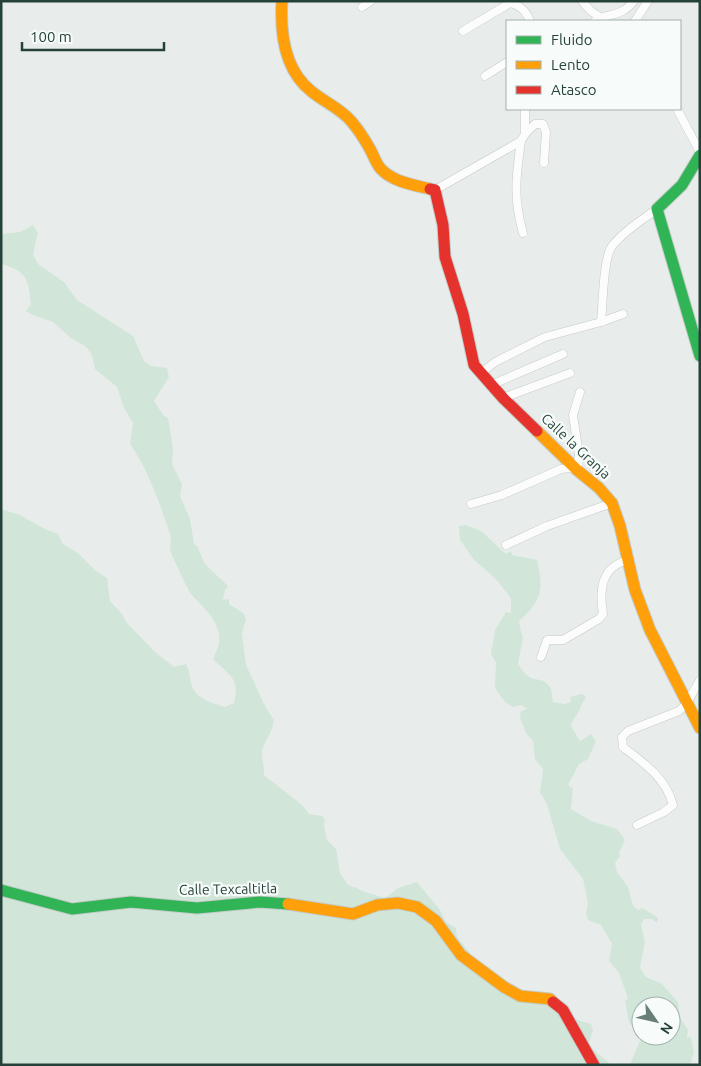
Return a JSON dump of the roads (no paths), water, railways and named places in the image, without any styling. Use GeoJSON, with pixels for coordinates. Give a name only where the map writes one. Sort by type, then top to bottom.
{"type":"FeatureCollection","features":[{"type":"Feature","properties":{"kind":"street"},"geometry":{"type":"LineString","coordinates":[[282,1],[282,38],[287,56],[299,77],[310,90],[351,121],[383,172],[400,181],[435,190],[523,137],[535,124],[543,124],[546,132],[544,163]]}},
{"type":"Feature","properties":{"kind":"street"},"geometry":{"type":"LineString","coordinates":[[362,7],[372,1]]}},
{"type":"Feature","properties":{"kind":"street"},"geometry":{"type":"LineString","coordinates":[[582,1],[601,20],[626,11],[634,1]]}},
{"type":"Feature","properties":{"kind":"street"},"geometry":{"type":"LineString","coordinates":[[636,20],[648,1]]}},
{"type":"Feature","properties":{"kind":"street"},"geometry":{"type":"LineString","coordinates":[[463,31],[510,2],[519,6],[527,13],[530,20]]}},
{"type":"Feature","properties":{"kind":"street"},"geometry":{"type":"LineString","coordinates":[[484,76],[506,63]]}},
{"type":"Feature","properties":{"kind":"street"},"geometry":{"type":"LineString","coordinates":[[523,232],[515,195],[525,110]]}},
{"type":"Feature","properties":{"kind":"street"},"geometry":{"type":"LineString","coordinates":[[601,322],[604,273],[611,248],[675,194],[684,183],[700,154],[678,110]]}},
{"type":"Feature","properties":{"kind":"street","name":"Calle la Granja"},"geometry":{"type":"LineString","coordinates":[[435,190],[442,225],[445,257],[463,314],[474,365],[503,398],[577,470],[599,488],[612,503],[620,526],[635,590],[650,630],[700,728]]}},
{"type":"Feature","properties":{"kind":"street"},"geometry":{"type":"LineString","coordinates":[[657,209],[700,356]]}},
{"type":"Feature","properties":{"kind":"street"},"geometry":{"type":"LineString","coordinates":[[480,374],[500,360],[545,337],[601,322],[622,314]]}},
{"type":"Feature","properties":{"kind":"street"},"geometry":{"type":"LineString","coordinates":[[491,385],[563,354]]}},
{"type":"Feature","properties":{"kind":"street"},"geometry":{"type":"LineString","coordinates":[[503,398],[570,373]]}},
{"type":"Feature","properties":{"kind":"street"},"geometry":{"type":"LineString","coordinates":[[471,504],[502,494],[561,469],[570,468],[577,470],[579,456],[573,415],[580,392]]}},
{"type":"Feature","properties":{"kind":"street"},"geometry":{"type":"LineString","coordinates":[[506,545],[547,526],[612,503]]}},
{"type":"Feature","properties":{"kind":"street"},"geometry":{"type":"LineString","coordinates":[[541,657],[547,640],[563,640],[600,619],[603,614],[600,596],[604,580],[612,567],[628,560]]}},
{"type":"Feature","properties":{"kind":"street"},"geometry":{"type":"LineString","coordinates":[[637,825],[664,812],[673,805],[670,792],[650,768],[623,747],[622,737],[628,731],[678,711],[688,703],[700,680]]}},
{"type":"Feature","properties":{"kind":"street","name":"Calle Texcaltitla"},"geometry":{"type":"LineString","coordinates":[[1,890],[72,909],[113,902],[197,908],[268,902],[353,914],[377,905],[398,903],[417,907],[436,922],[460,955],[504,988],[520,996],[550,1000],[563,1010],[594,1065]]}}]}
